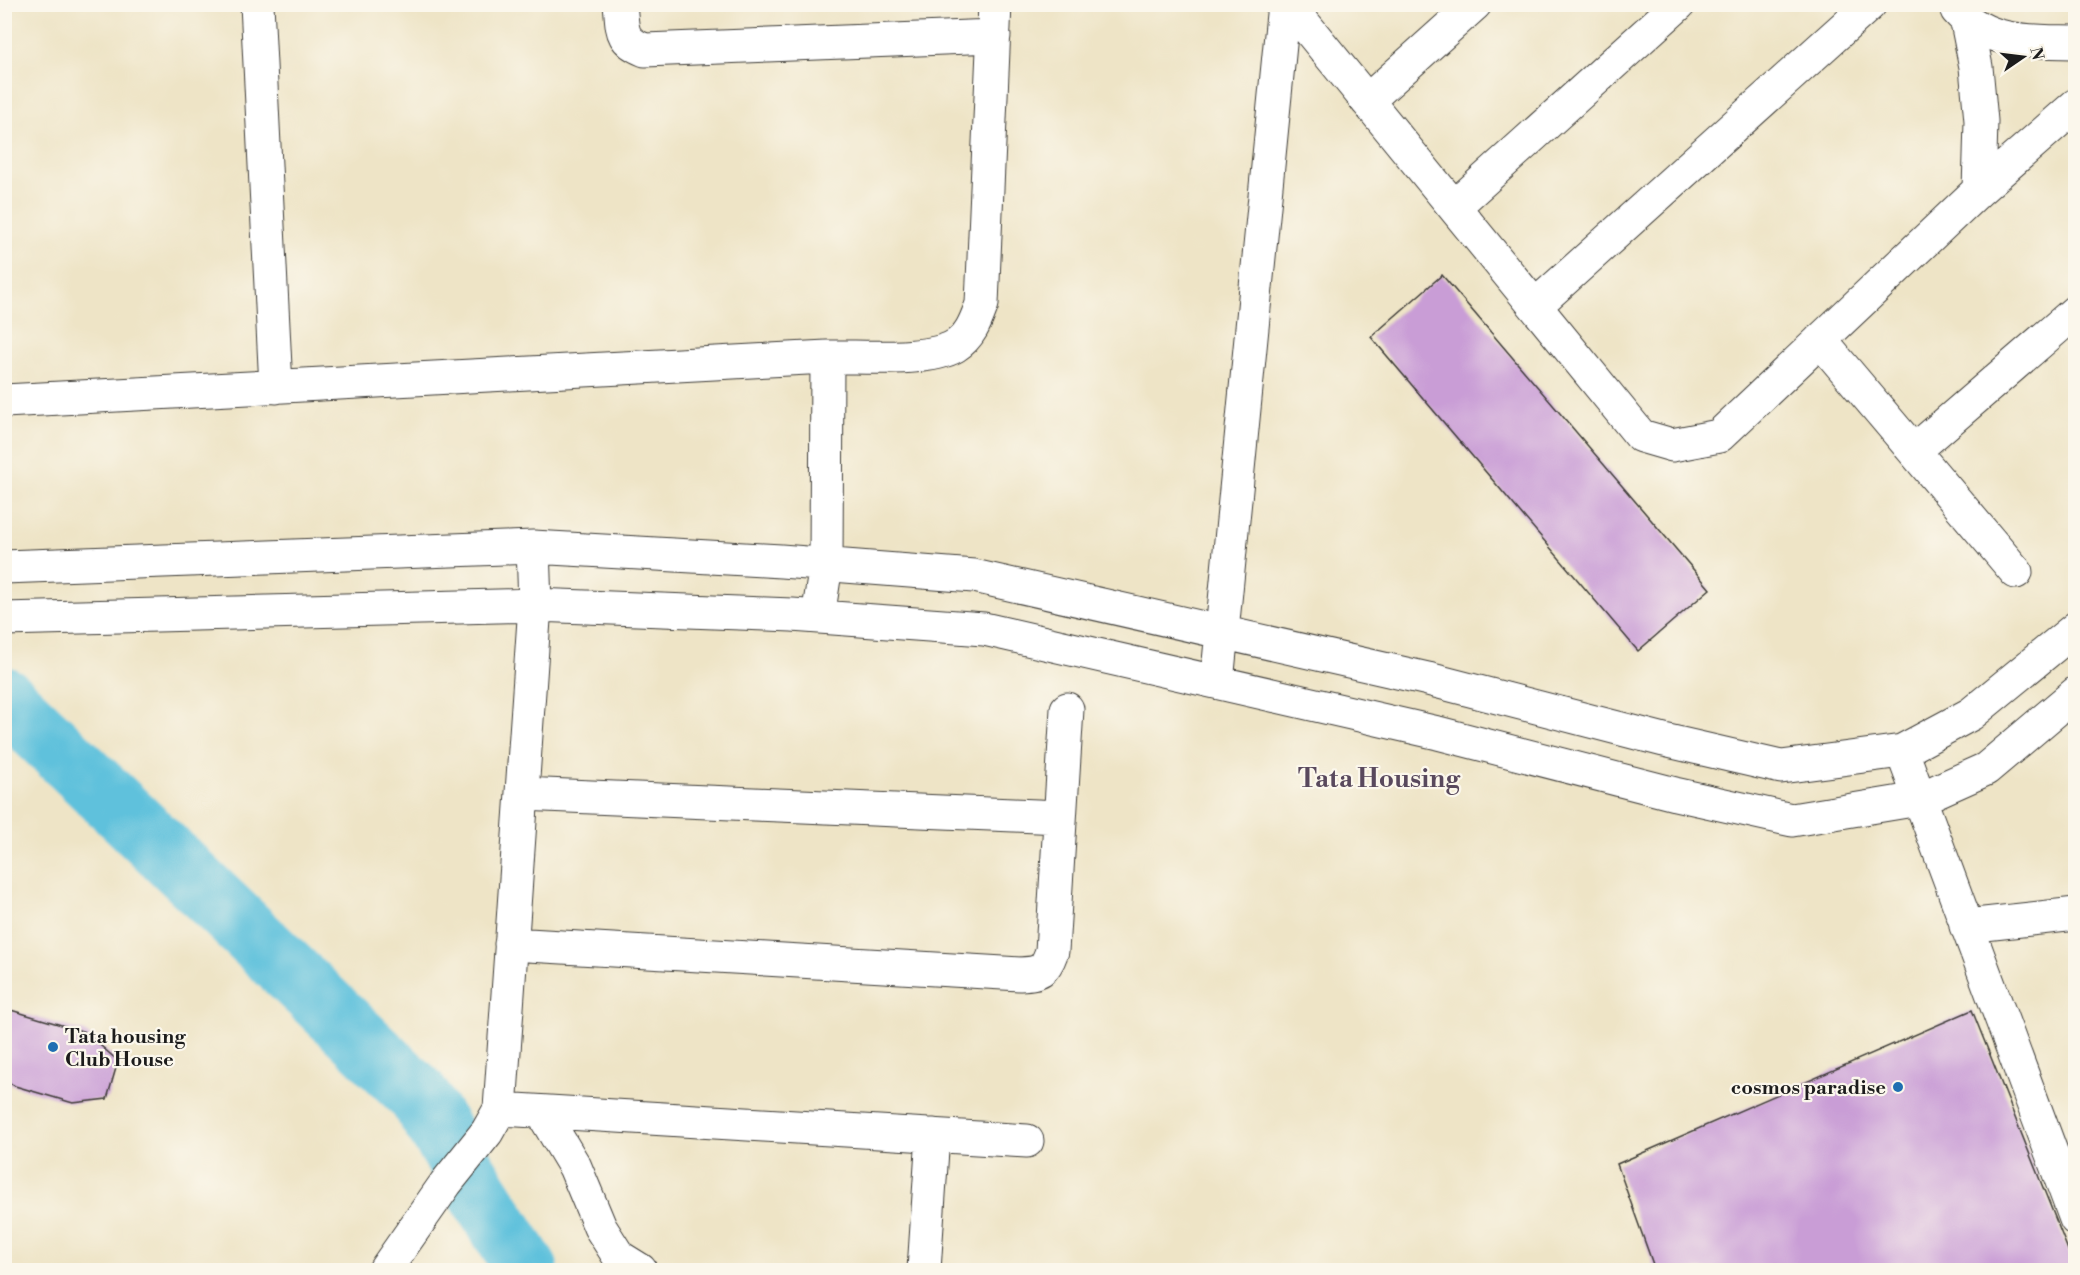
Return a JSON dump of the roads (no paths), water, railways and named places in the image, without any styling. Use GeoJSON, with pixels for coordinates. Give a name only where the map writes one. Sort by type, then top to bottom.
{"type":"FeatureCollection","features":[{"type":"Feature","properties":{"kind":"street"},"geometry":{"type":"LineString","coordinates":[[257,4],[276,387]]}},
{"type":"Feature","properties":{"kind":"street"},"geometry":{"type":"LineString","coordinates":[[4,401],[827,357],[928,355],[955,345],[974,327],[982,304],[994,20],[645,50],[631,45],[623,32],[620,4]]}},
{"type":"Feature","properties":{"kind":"street"},"geometry":{"type":"LineString","coordinates":[[1286,4],[1641,436],[1672,445],[1719,436],[1979,190],[2076,105]]}},
{"type":"Feature","properties":{"kind":"street"},"geometry":{"type":"LineString","coordinates":[[1217,682],[1286,4]]}},
{"type":"Feature","properties":{"kind":"street"},"geometry":{"type":"LineString","coordinates":[[1367,101],[1475,4]]}},
{"type":"Feature","properties":{"kind":"street"},"geometry":{"type":"LineString","coordinates":[[1454,207],[1679,4]]}},
{"type":"Feature","properties":{"kind":"street"},"geometry":{"type":"LineString","coordinates":[[1535,306],[1870,4]]}},
{"type":"Feature","properties":{"kind":"street"},"geometry":{"type":"LineString","coordinates":[[1960,13],[2001,38],[2076,42]]}},
{"type":"Feature","properties":{"kind":"street"},"geometry":{"type":"LineString","coordinates":[[1960,13],[1976,67],[1981,122],[1979,190]]}},
{"type":"Feature","properties":{"kind":"street"},"geometry":{"type":"LineString","coordinates":[[1914,451],[2076,311]]}},
{"type":"Feature","properties":{"kind":"street"},"geometry":{"type":"LineString","coordinates":[[1820,340],[2016,572]]}},
{"type":"Feature","properties":{"kind":"street"},"geometry":{"type":"LineString","coordinates":[[818,617],[826,565],[827,357]]}},
{"type":"Feature","properties":{"kind":"street"},"geometry":{"type":"LineString","coordinates":[[385,1270],[493,1121],[511,944],[535,605],[532,547]]}},
{"type":"Feature","properties":{"kind":"street"},"geometry":{"type":"LineString","coordinates":[[4,567],[532,547],[974,576],[1428,679],[1664,740],[1781,767],[1902,751],[1971,714],[2076,628]]}},
{"type":"Feature","properties":{"kind":"street"},"geometry":{"type":"LineString","coordinates":[[4,619],[535,605],[818,617],[984,629],[1438,733],[1675,794],[1792,820],[1919,799],[1986,769],[2076,693]]}},
{"type":"Feature","properties":{"kind":"street"},"geometry":{"type":"LineString","coordinates":[[511,944],[1037,973],[1047,965],[1052,951],[1067,709]]}},
{"type":"Feature","properties":{"kind":"street"},"geometry":{"type":"LineString","coordinates":[[1902,751],[2076,1219]]}},
{"type":"Feature","properties":{"kind":"street"},"geometry":{"type":"LineString","coordinates":[[522,794],[1060,817]]}},
{"type":"Feature","properties":{"kind":"street"},"geometry":{"type":"LineString","coordinates":[[1966,926],[2076,914]]}},
{"type":"Feature","properties":{"kind":"street"},"geometry":{"type":"LineString","coordinates":[[493,1121],[542,1112],[1027,1141]]}},
{"type":"Feature","properties":{"kind":"street"},"geometry":{"type":"LineString","coordinates":[[542,1112],[574,1167],[600,1227],[619,1257],[640,1270]]}},
{"type":"Feature","properties":{"kind":"street"},"geometry":{"type":"LineString","coordinates":[[924,1270],[933,1135]]}},
{"type":"Feature","properties":{"kind":"waterway"},"geometry":{"type":"LineString","coordinates":[[4,698],[417,1094],[527,1270]]}},
{"type":"Feature","properties":{"kind":"place","name":"Tata housing Club House"},"geometry":{"type":"Point","coordinates":[53,1047]}},
{"type":"Feature","properties":{"kind":"place","name":"cosmos paradise"},"geometry":{"type":"Point","coordinates":[1898,1087]}},
{"type":"Feature","properties":{"kind":"district","name":"Tata Housing"},"geometry":{"type":"Point","coordinates":[1379,778]}}]}
